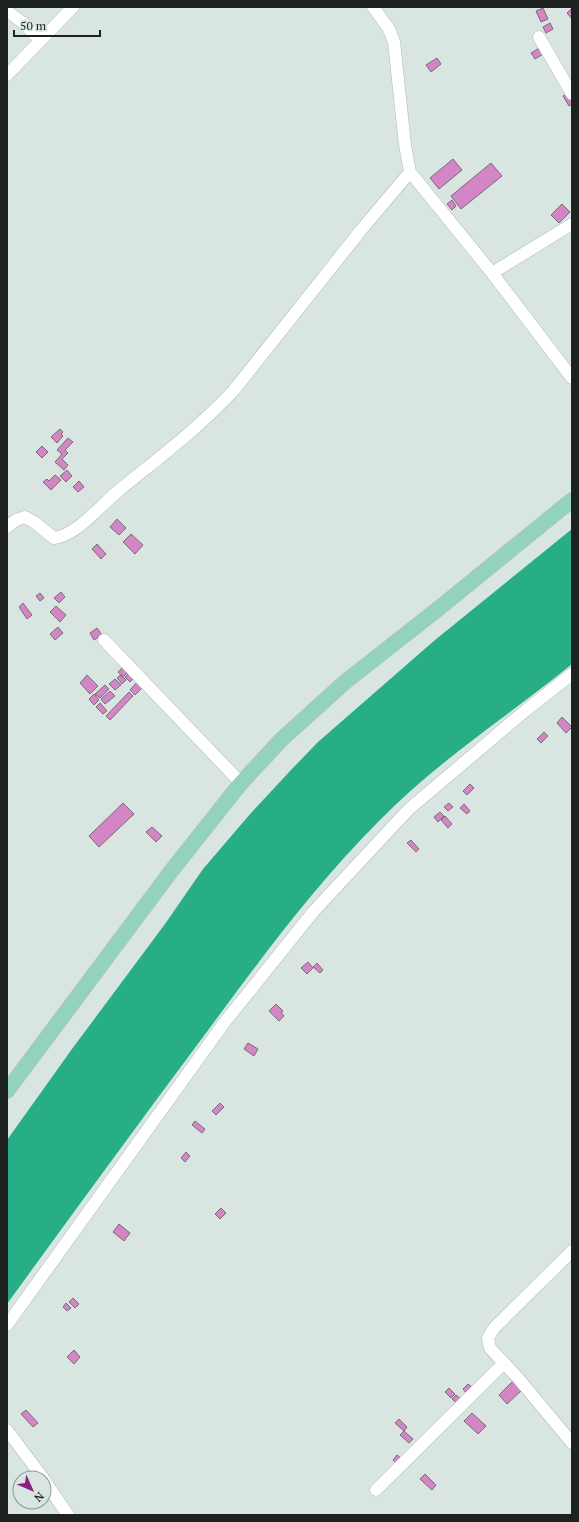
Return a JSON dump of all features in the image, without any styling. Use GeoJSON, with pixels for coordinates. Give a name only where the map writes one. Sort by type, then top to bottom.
{"type":"FeatureCollection","features":[{"type":"Feature","properties":{"kind":"main road"},"geometry":{"type":"LineString","coordinates":[[7,1091],[167,876],[241,782],[282,739],[345,682],[438,609],[572,500]]}},
{"type":"Feature","properties":{"kind":"street"},"geometry":{"type":"LineString","coordinates":[[7,75],[73,7]]}},
{"type":"Feature","properties":{"kind":"street"},"geometry":{"type":"LineString","coordinates":[[373,7],[389,29],[394,42],[405,145],[410,172],[492,273],[572,378]]}},
{"type":"Feature","properties":{"kind":"street"},"geometry":{"type":"LineString","coordinates":[[7,11],[22,22],[40,40]]}},
{"type":"Feature","properties":{"kind":"street"},"geometry":{"type":"LineString","coordinates":[[539,37],[572,94]]}},
{"type":"Feature","properties":{"kind":"street"},"geometry":{"type":"LineString","coordinates":[[7,527],[16,520],[25,517],[34,522],[54,538],[61,538],[96,512],[114,494],[212,413],[234,390],[361,230],[410,172]]}},
{"type":"Feature","properties":{"kind":"street"},"geometry":{"type":"LineString","coordinates":[[492,273],[572,224]]}},
{"type":"Feature","properties":{"kind":"street"},"geometry":{"type":"LineString","coordinates":[[104,640],[241,782]]}},
{"type":"Feature","properties":{"kind":"street"},"geometry":{"type":"LineString","coordinates":[[7,1325],[224,1024],[313,912],[409,809],[525,711],[572,674]]}},
{"type":"Feature","properties":{"kind":"street"},"geometry":{"type":"LineString","coordinates":[[572,1251],[494,1328],[488,1338],[490,1348],[518,1378],[572,1443]]}},
{"type":"Feature","properties":{"kind":"street"},"geometry":{"type":"LineString","coordinates":[[376,1490],[504,1363]]}},
{"type":"Feature","properties":{"kind":"street"},"geometry":{"type":"LineString","coordinates":[[7,1430],[36,1470]]}},
{"type":"Feature","properties":{"kind":"street"},"geometry":{"type":"LineString","coordinates":[[52,1492],[68,1515]]}},
{"type":"Feature","properties":{"kind":"shaded area"},"geometry":{"type":"Polygon","coordinates":[[[572,529],[572,664],[472,740],[424,779],[400,800],[354,846],[288,924],[247,978],[7,1304],[7,1140],[72,1049],[165,924],[203,869],[251,813],[318,742],[435,640],[572,529]]]}},
{"type":"Feature","properties":{"kind":"building"},"geometry":{"type":"Polygon","coordinates":[[[543,8],[548,19],[541,22],[536,11],[543,8]]]}},
{"type":"Feature","properties":{"kind":"building"},"geometry":{"type":"Polygon","coordinates":[[[572,8],[572,19],[567,13],[572,8]]]}},
{"type":"Feature","properties":{"kind":"building"},"geometry":{"type":"Polygon","coordinates":[[[550,23],[553,29],[546,33],[543,27],[550,23]]]}},
{"type":"Feature","properties":{"kind":"building"},"geometry":{"type":"Polygon","coordinates":[[[541,47],[545,53],[535,59],[531,53],[541,47]]]}},
{"type":"Feature","properties":{"kind":"building"},"geometry":{"type":"Polygon","coordinates":[[[437,58],[441,64],[431,72],[426,65],[437,58]]]}},
{"type":"Feature","properties":{"kind":"building"},"geometry":{"type":"Polygon","coordinates":[[[569,93],[572,97],[572,104],[569,106],[563,96],[569,93]]]}},
{"type":"Feature","properties":{"kind":"building"},"geometry":{"type":"Polygon","coordinates":[[[453,159],[462,170],[439,189],[430,178],[453,159]]]}},
{"type":"Feature","properties":{"kind":"building"},"geometry":{"type":"Polygon","coordinates":[[[491,163],[502,176],[461,209],[451,196],[491,163]]]}},
{"type":"Feature","properties":{"kind":"building"},"geometry":{"type":"Polygon","coordinates":[[[452,200],[456,206],[452,210],[447,204],[452,200]]]}},
{"type":"Feature","properties":{"kind":"building"},"geometry":{"type":"Polygon","coordinates":[[[562,204],[570,212],[559,223],[551,215],[562,204]]]}},
{"type":"Feature","properties":{"kind":"building"},"geometry":{"type":"Polygon","coordinates":[[[60,429],[63,432],[61,434],[63,436],[57,443],[51,437],[60,429]]]}},
{"type":"Feature","properties":{"kind":"building"},"geometry":{"type":"Polygon","coordinates":[[[68,438],[73,442],[65,450],[68,453],[62,459],[68,465],[64,470],[55,462],[62,454],[57,450],[68,438]]]}},
{"type":"Feature","properties":{"kind":"building"},"geometry":{"type":"Polygon","coordinates":[[[42,446],[48,452],[42,458],[36,452],[42,446]]]}},
{"type":"Feature","properties":{"kind":"building"},"geometry":{"type":"Polygon","coordinates":[[[67,470],[72,476],[66,482],[60,476],[67,470]]]}},
{"type":"Feature","properties":{"kind":"building"},"geometry":{"type":"Polygon","coordinates":[[[55,475],[61,480],[51,490],[43,482],[47,479],[49,481],[55,475]]]}},
{"type":"Feature","properties":{"kind":"building"},"geometry":{"type":"Polygon","coordinates":[[[79,481],[84,487],[78,492],[73,487],[79,481]]]}},
{"type":"Feature","properties":{"kind":"building"},"geometry":{"type":"Polygon","coordinates":[[[117,519],[126,528],[119,535],[110,527],[117,519]]]}},
{"type":"Feature","properties":{"kind":"building"},"geometry":{"type":"Polygon","coordinates":[[[131,534],[143,545],[135,554],[123,542],[131,534]]]}},
{"type":"Feature","properties":{"kind":"building"},"geometry":{"type":"Polygon","coordinates":[[[97,544],[106,554],[101,559],[92,549],[97,544]]]}},
{"type":"Feature","properties":{"kind":"building"},"geometry":{"type":"Polygon","coordinates":[[[61,592],[65,597],[59,603],[54,598],[61,592]]]}},
{"type":"Feature","properties":{"kind":"building"},"geometry":{"type":"Polygon","coordinates":[[[40,593],[44,598],[40,601],[36,596],[40,593]]]}},
{"type":"Feature","properties":{"kind":"building"},"geometry":{"type":"Polygon","coordinates":[[[23,603],[32,615],[27,619],[19,607],[23,603]]]}},
{"type":"Feature","properties":{"kind":"building"},"geometry":{"type":"Polygon","coordinates":[[[56,606],[66,615],[60,622],[50,612],[56,606]]]}},
{"type":"Feature","properties":{"kind":"building"},"geometry":{"type":"Polygon","coordinates":[[[58,627],[63,633],[55,640],[50,634],[58,627]]]}},
{"type":"Feature","properties":{"kind":"building"},"geometry":{"type":"Polygon","coordinates":[[[97,628],[102,635],[94,640],[90,633],[97,628]]]}},
{"type":"Feature","properties":{"kind":"building"},"geometry":{"type":"Polygon","coordinates":[[[125,665],[130,670],[123,677],[118,672],[125,665]]]}},
{"type":"Feature","properties":{"kind":"building"},"geometry":{"type":"Polygon","coordinates":[[[131,671],[136,676],[130,682],[125,677],[131,671]]]}},
{"type":"Feature","properties":{"kind":"building"},"geometry":{"type":"Polygon","coordinates":[[[87,675],[98,686],[90,694],[80,683],[87,675]]]}},
{"type":"Feature","properties":{"kind":"building"},"geometry":{"type":"Polygon","coordinates":[[[120,675],[126,680],[122,684],[117,678],[120,675]]]}},
{"type":"Feature","properties":{"kind":"building"},"geometry":{"type":"Polygon","coordinates":[[[115,679],[121,685],[115,690],[109,684],[115,679]]]}},
{"type":"Feature","properties":{"kind":"building"},"geometry":{"type":"Polygon","coordinates":[[[139,680],[144,686],[135,695],[130,690],[139,680]]]}},
{"type":"Feature","properties":{"kind":"building"},"geometry":{"type":"Polygon","coordinates":[[[105,685],[109,689],[100,698],[95,694],[105,685]]]}},
{"type":"Feature","properties":{"kind":"building"},"geometry":{"type":"Polygon","coordinates":[[[110,691],[115,696],[105,704],[101,699],[110,691]]]}},
{"type":"Feature","properties":{"kind":"building"},"geometry":{"type":"Polygon","coordinates":[[[129,692],[133,696],[110,720],[106,716],[129,692]]]}},
{"type":"Feature","properties":{"kind":"building"},"geometry":{"type":"Polygon","coordinates":[[[94,694],[99,700],[94,705],[89,699],[94,694]]]}},
{"type":"Feature","properties":{"kind":"building"},"geometry":{"type":"Polygon","coordinates":[[[100,703],[107,711],[103,714],[96,707],[100,703]]]}},
{"type":"Feature","properties":{"kind":"building"},"geometry":{"type":"Polygon","coordinates":[[[562,717],[572,727],[566,733],[557,723],[562,717]]]}},
{"type":"Feature","properties":{"kind":"building"},"geometry":{"type":"Polygon","coordinates":[[[544,732],[548,736],[541,743],[537,739],[544,732]]]}},
{"type":"Feature","properties":{"kind":"building"},"geometry":{"type":"Polygon","coordinates":[[[470,784],[474,788],[467,795],[463,791],[470,784]]]}},
{"type":"Feature","properties":{"kind":"building"},"geometry":{"type":"Polygon","coordinates":[[[123,803],[134,814],[99,847],[89,836],[123,803]]]}},
{"type":"Feature","properties":{"kind":"building"},"geometry":{"type":"Polygon","coordinates":[[[449,803],[453,807],[448,811],[444,807],[449,803]]]}},
{"type":"Feature","properties":{"kind":"building"},"geometry":{"type":"Polygon","coordinates":[[[464,804],[470,811],[467,814],[460,808],[464,804]]]}},
{"type":"Feature","properties":{"kind":"building"},"geometry":{"type":"Polygon","coordinates":[[[440,812],[444,816],[438,822],[434,817],[440,812]]]}},
{"type":"Feature","properties":{"kind":"building"},"geometry":{"type":"Polygon","coordinates":[[[445,816],[452,824],[448,828],[441,820],[445,816]]]}},
{"type":"Feature","properties":{"kind":"building"},"geometry":{"type":"Polygon","coordinates":[[[152,827],[162,836],[156,842],[146,832],[152,827]]]}},
{"type":"Feature","properties":{"kind":"building"},"geometry":{"type":"Polygon","coordinates":[[[411,840],[419,849],[416,852],[407,843],[411,840]]]}},
{"type":"Feature","properties":{"kind":"building"},"geometry":{"type":"Polygon","coordinates":[[[308,962],[313,968],[307,974],[301,968],[308,962]]]}},
{"type":"Feature","properties":{"kind":"building"},"geometry":{"type":"Polygon","coordinates":[[[317,963],[323,970],[320,973],[313,967],[317,963]]]}},
{"type":"Feature","properties":{"kind":"building"},"geometry":{"type":"Polygon","coordinates":[[[276,1004],[283,1011],[281,1012],[284,1016],[279,1021],[269,1011],[276,1004]]]}},
{"type":"Feature","properties":{"kind":"building"},"geometry":{"type":"Polygon","coordinates":[[[248,1043],[258,1049],[254,1056],[244,1049],[248,1043]]]}},
{"type":"Feature","properties":{"kind":"building"},"geometry":{"type":"Polygon","coordinates":[[[220,1103],[224,1107],[216,1115],[212,1111],[220,1103]]]}},
{"type":"Feature","properties":{"kind":"building"},"geometry":{"type":"Polygon","coordinates":[[[195,1121],[205,1129],[202,1133],[192,1125],[195,1121]]]}},
{"type":"Feature","properties":{"kind":"building"},"geometry":{"type":"Polygon","coordinates":[[[186,1152],[190,1156],[185,1162],[181,1158],[186,1152]]]}},
{"type":"Feature","properties":{"kind":"building"},"geometry":{"type":"Polygon","coordinates":[[[221,1208],[226,1213],[220,1219],[215,1214],[221,1208]]]}},
{"type":"Feature","properties":{"kind":"building"},"geometry":{"type":"Polygon","coordinates":[[[119,1224],[130,1233],[124,1241],[113,1232],[119,1224]]]}},
{"type":"Feature","properties":{"kind":"building"},"geometry":{"type":"Polygon","coordinates":[[[73,1298],[79,1304],[75,1308],[69,1302],[73,1298]]]}},
{"type":"Feature","properties":{"kind":"building"},"geometry":{"type":"Polygon","coordinates":[[[66,1303],[71,1308],[67,1311],[63,1307],[66,1303]]]}},
{"type":"Feature","properties":{"kind":"building"},"geometry":{"type":"Polygon","coordinates":[[[74,1350],[80,1357],[74,1364],[67,1357],[74,1350]]]}},
{"type":"Feature","properties":{"kind":"building"},"geometry":{"type":"Polygon","coordinates":[[[514,1380],[523,1389],[507,1404],[499,1395],[514,1380]]]}},
{"type":"Feature","properties":{"kind":"building"},"geometry":{"type":"Polygon","coordinates":[[[468,1384],[473,1388],[467,1394],[463,1389],[468,1384]]]}},
{"type":"Feature","properties":{"kind":"building"},"geometry":{"type":"Polygon","coordinates":[[[449,1388],[455,1394],[451,1398],[445,1392],[449,1388]]]}},
{"type":"Feature","properties":{"kind":"building"},"geometry":{"type":"Polygon","coordinates":[[[456,1395],[462,1400],[458,1404],[452,1399],[456,1395]]]}},
{"type":"Feature","properties":{"kind":"building"},"geometry":{"type":"Polygon","coordinates":[[[26,1410],[38,1423],[33,1427],[21,1414],[26,1410]]]}},
{"type":"Feature","properties":{"kind":"building"},"geometry":{"type":"Polygon","coordinates":[[[472,1413],[486,1426],[478,1434],[464,1421],[472,1413]]]}},
{"type":"Feature","properties":{"kind":"building"},"geometry":{"type":"Polygon","coordinates":[[[399,1419],[407,1427],[404,1431],[395,1423],[399,1419]]]}},
{"type":"Feature","properties":{"kind":"building"},"geometry":{"type":"Polygon","coordinates":[[[404,1431],[413,1439],[409,1443],[400,1435],[404,1431]]]}},
{"type":"Feature","properties":{"kind":"building"},"geometry":{"type":"Polygon","coordinates":[[[397,1455],[401,1458],[396,1463],[393,1460],[397,1455]]]}},
{"type":"Feature","properties":{"kind":"building"},"geometry":{"type":"Polygon","coordinates":[[[425,1474],[436,1485],[432,1490],[420,1479],[425,1474]]]}}]}
